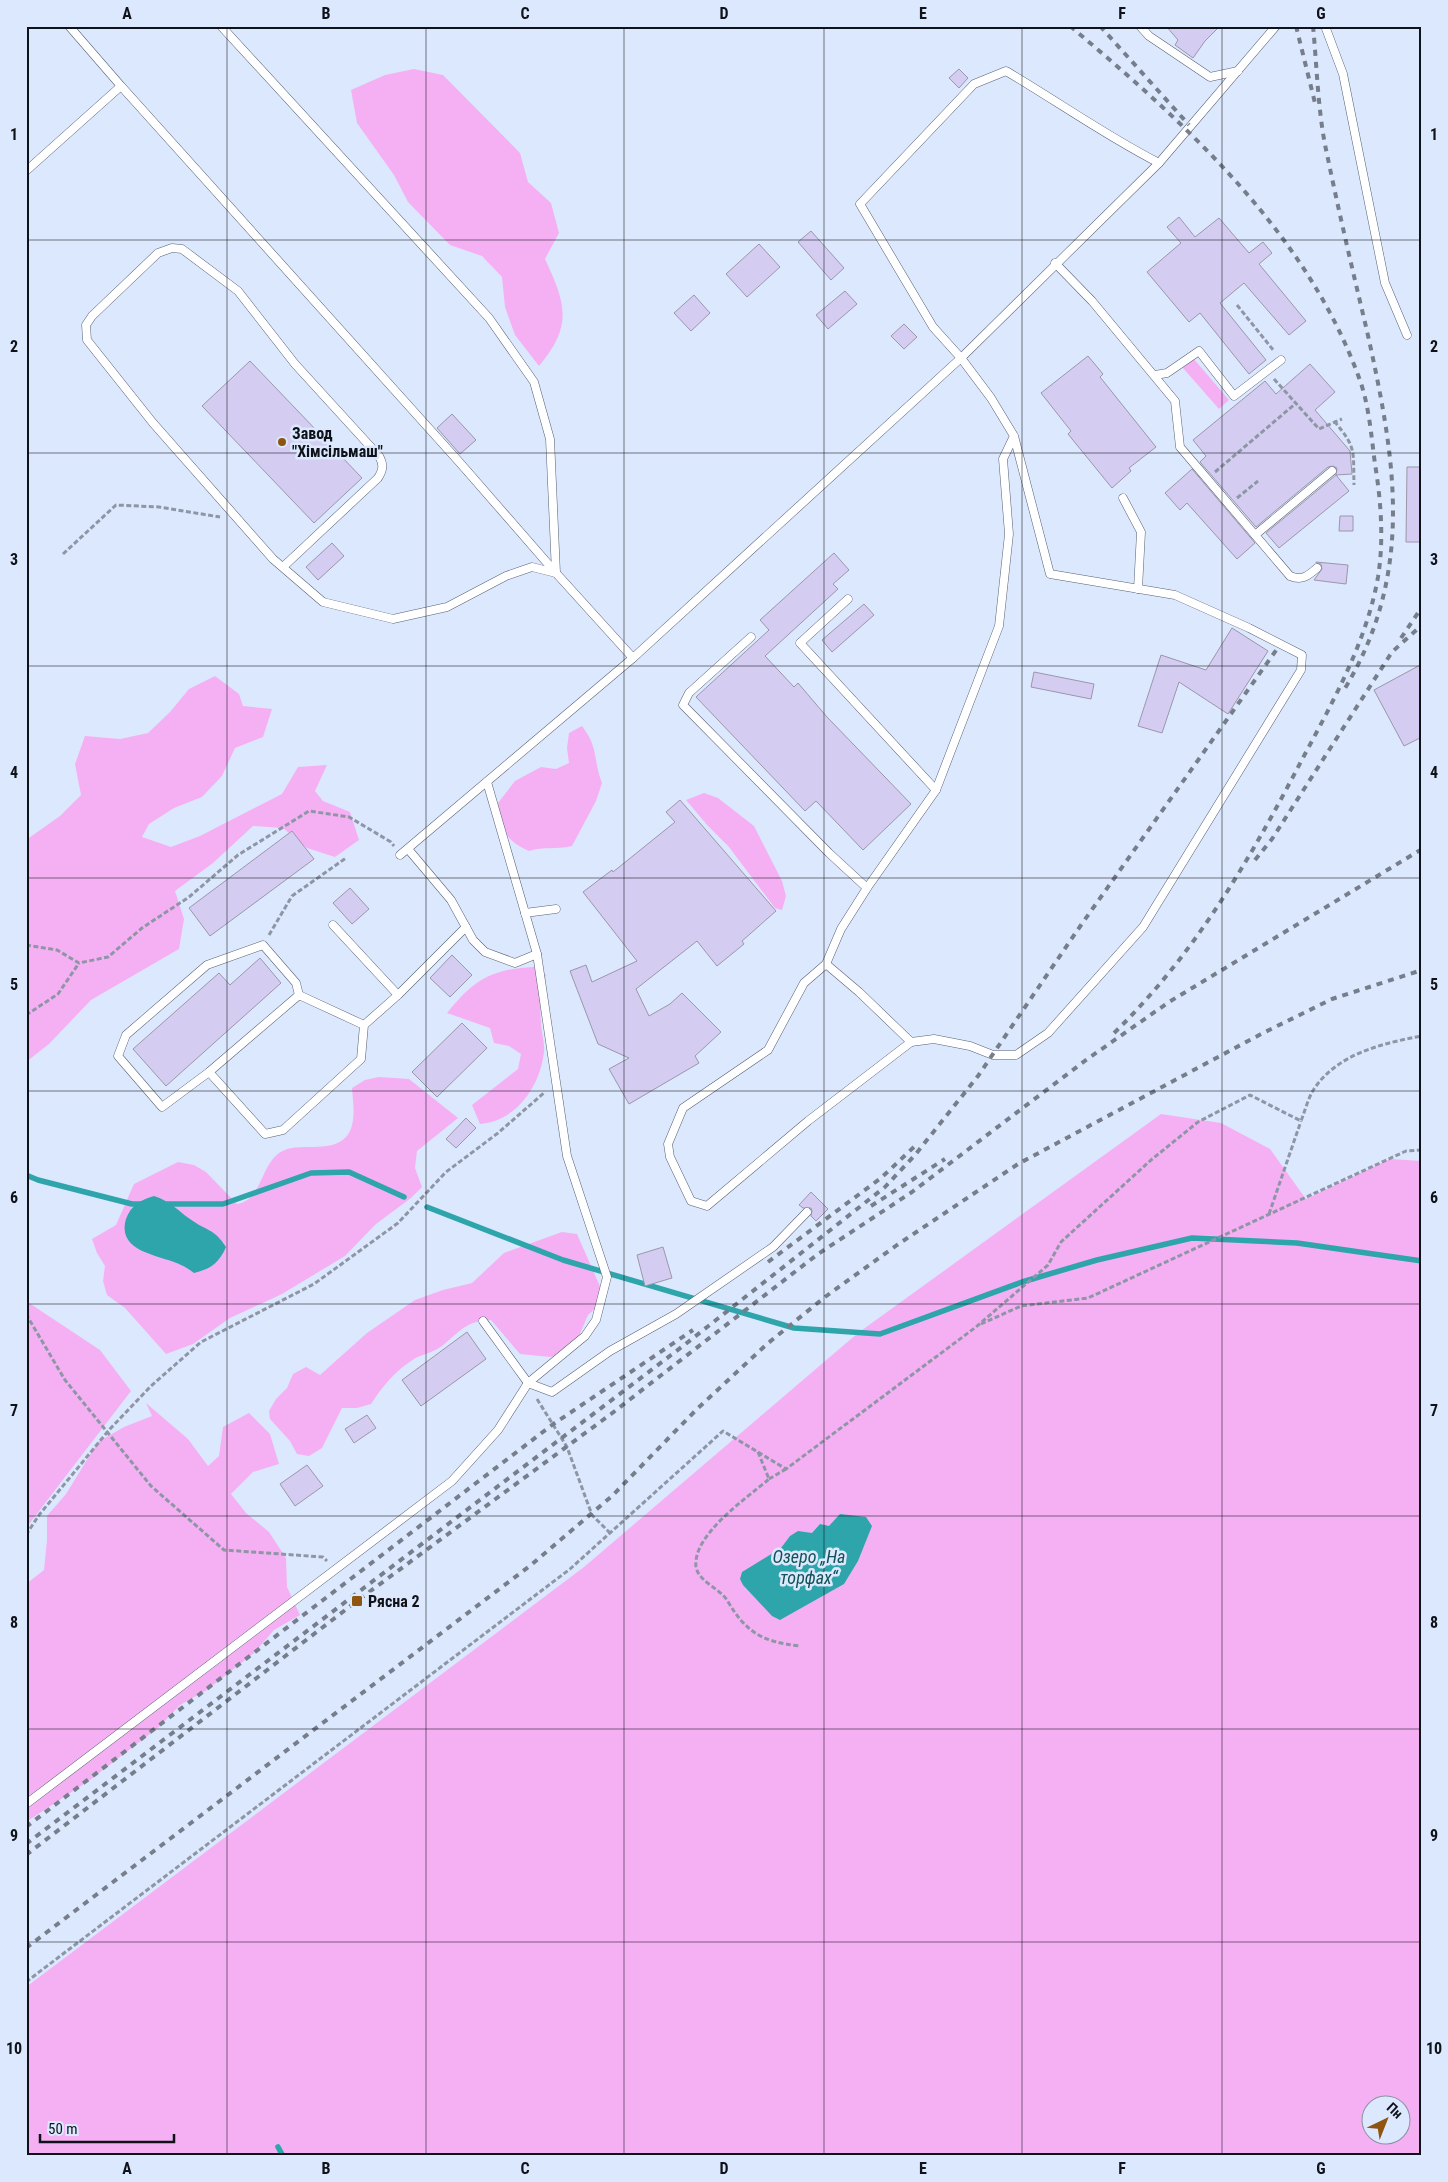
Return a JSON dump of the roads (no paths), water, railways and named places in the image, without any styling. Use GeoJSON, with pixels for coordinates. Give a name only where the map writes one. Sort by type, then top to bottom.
{"type":"FeatureCollection","features":[{"type":"Feature","properties":{"kind":"lane"},"geometry":{"type":"LineString","coordinates":[[69,26],[120,86],[454,456],[633,658]]}},
{"type":"Feature","properties":{"kind":"lane"},"geometry":{"type":"LineString","coordinates":[[221,26],[490,318],[534,382],[550,439],[556,573]]}},
{"type":"Feature","properties":{"kind":"lane"},"geometry":{"type":"LineString","coordinates":[[1140,26],[1149,36],[1210,77],[1238,71]]}},
{"type":"Feature","properties":{"kind":"lane"},"geometry":{"type":"LineString","coordinates":[[400,855],[633,658],[961,358],[1055,263],[1159,163],[1276,26]]}},
{"type":"Feature","properties":{"kind":"lane"},"geometry":{"type":"LineString","coordinates":[[1325,26],[1343,74],[1385,283],[1406,335]]}},
{"type":"Feature","properties":{"kind":"lane"},"geometry":{"type":"LineString","coordinates":[[1014,436],[1003,459],[1009,534],[999,626],[936,790],[867,888],[841,929],[826,964],[804,983],[768,1050],[684,1108],[668,1144],[670,1157],[691,1201],[707,1206],[808,1122],[911,1042],[934,1039],[970,1046],[993,1055],[1016,1055],[1048,1033],[1143,927],[1301,670],[1302,656],[1249,628],[1175,595],[1050,574],[1014,436],[991,398],[961,358],[933,327],[860,204],[974,84],[1006,70],[1119,142],[1159,163]]}},
{"type":"Feature","properties":{"kind":"lane"},"geometry":{"type":"LineString","coordinates":[[26,172],[120,86]]}},
{"type":"Feature","properties":{"kind":"lane"},"geometry":{"type":"LineString","coordinates":[[283,567],[378,478],[382,471],[383,463],[379,456],[295,364],[238,291],[182,249],[167,249],[158,253],[92,316],[86,325],[86,335],[90,345],[153,422],[240,521],[283,567],[323,602],[393,619],[446,608],[506,576],[532,567],[556,573]]}},
{"type":"Feature","properties":{"kind":"lane"},"geometry":{"type":"LineString","coordinates":[[1055,263],[1092,301],[1176,401],[1180,447],[1290,576],[1296,579],[1306,578],[1317,568]]}},
{"type":"Feature","properties":{"kind":"lane"},"geometry":{"type":"LineString","coordinates":[[1154,375],[1167,372],[1199,350],[1234,396],[1281,360]]}},
{"type":"Feature","properties":{"kind":"lane"},"geometry":{"type":"LineString","coordinates":[[1255,535],[1332,471]]}},
{"type":"Feature","properties":{"kind":"lane"},"geometry":{"type":"LineString","coordinates":[[1123,498],[1142,532],[1138,589]]}},
{"type":"Feature","properties":{"kind":"lane"},"geometry":{"type":"LineString","coordinates":[[848,599],[800,643],[936,790]]}},
{"type":"Feature","properties":{"kind":"lane"},"geometry":{"type":"LineString","coordinates":[[751,637],[689,692],[683,705],[829,853],[867,888]]}},
{"type":"Feature","properties":{"kind":"lane"},"geometry":{"type":"LineString","coordinates":[[26,1804],[336,1571],[452,1481],[498,1430],[528,1383],[585,1336],[596,1320],[607,1277],[566,1156],[537,954],[487,782]]}},
{"type":"Feature","properties":{"kind":"lane"},"geometry":{"type":"LineString","coordinates":[[408,849],[450,900],[473,940],[485,952],[515,963],[537,954]]}},
{"type":"Feature","properties":{"kind":"lane"},"geometry":{"type":"LineString","coordinates":[[525,914],[556,909]]}},
{"type":"Feature","properties":{"kind":"lane"},"geometry":{"type":"LineString","coordinates":[[334,925],[398,995]]}},
{"type":"Feature","properties":{"kind":"lane"},"geometry":{"type":"LineString","coordinates":[[209,1072],[265,1134],[283,1130],[360,1059],[364,1025],[398,995],[466,927]]}},
{"type":"Feature","properties":{"kind":"lane"},"geometry":{"type":"LineString","coordinates":[[299,995],[209,1072],[162,1107],[118,1056],[126,1035],[207,964],[263,944],[296,984],[299,995],[364,1025]]}},
{"type":"Feature","properties":{"kind":"lane"},"geometry":{"type":"LineString","coordinates":[[826,964],[859,992],[911,1042]]}},
{"type":"Feature","properties":{"kind":"lane"},"geometry":{"type":"LineString","coordinates":[[483,1321],[528,1383],[552,1392],[610,1351],[676,1314],[773,1247],[808,1212]]}},
{"type":"Feature","properties":{"kind":"water"},"geometry":{"type":"Polygon","coordinates":[[[154,1196],[169,1203],[196,1223],[218,1236],[226,1247],[214,1264],[205,1270],[194,1273],[181,1265],[142,1251],[134,1246],[128,1239],[125,1230],[128,1214],[137,1204],[154,1196]]]}},
{"type":"Feature","properties":{"kind":"water","name":"Озеро „На торфах“"},"geometry":{"type":"Polygon","coordinates":[[[840,1514],[866,1517],[872,1526],[858,1561],[844,1584],[780,1620],[772,1616],[743,1585],[740,1579],[742,1572],[781,1548],[790,1536],[798,1531],[812,1533],[820,1524],[829,1526],[840,1514]]]}},
{"type":"Feature","properties":{"kind":"waterway"},"geometry":{"type":"LineString","coordinates":[[167,1204],[223,1204],[311,1173],[349,1172],[404,1197]]}},
{"type":"Feature","properties":{"kind":"waterway"},"geometry":{"type":"LineString","coordinates":[[26,1175],[38,1180],[132,1204],[143,1204]]}},
{"type":"Feature","properties":{"kind":"waterway"},"geometry":{"type":"LineString","coordinates":[[427,1207],[563,1260],[794,1328],[880,1334],[1022,1282],[1097,1260],[1192,1238],[1297,1243],[1422,1261]]}},
{"type":"Feature","properties":{"kind":"waterway"},"geometry":{"type":"LineString","coordinates":[[278,2147],[283,2156]]}},
{"type":"Feature","properties":{"kind":"railway"},"geometry":{"type":"LineString","coordinates":[[1070,26],[1156,101],[1237,182],[1274,227],[1307,273],[1335,323],[1362,386],[1371,430],[1381,520],[1381,549],[1378,577],[1365,628],[1321,725],[1257,842],[1214,911],[1166,976],[1111,1036]]}},
{"type":"Feature","properties":{"kind":"railway"},"geometry":{"type":"LineString","coordinates":[[1100,26],[1189,125]]}},
{"type":"Feature","properties":{"kind":"railway"},"geometry":{"type":"LineString","coordinates":[[1296,26],[1316,107]]}},
{"type":"Feature","properties":{"kind":"railway"},"geometry":{"type":"LineString","coordinates":[[1313,26],[1324,139],[1377,378],[1391,469],[1393,514],[1390,558],[1382,602],[1367,646],[1344,690]]}},
{"type":"Feature","properties":{"kind":"railway"},"geometry":{"type":"LineString","coordinates":[[1401,638],[1422,607]]}},
{"type":"Feature","properties":{"kind":"railway"},"geometry":{"type":"LineString","coordinates":[[1255,860],[1272,839],[1392,652],[1422,625]]}},
{"type":"Feature","properties":{"kind":"railway"},"geometry":{"type":"LineString","coordinates":[[26,1844],[683,1346],[885,1187],[915,1155],[978,1076],[1081,925],[1277,649]]}},
{"type":"Feature","properties":{"kind":"railway"},"geometry":{"type":"LineString","coordinates":[[26,1855],[357,1601],[611,1414],[818,1254],[912,1192],[1086,1060],[1169,1002],[1422,849]]}},
{"type":"Feature","properties":{"kind":"railway"},"geometry":{"type":"LineString","coordinates":[[26,1948],[531,1565],[612,1496],[696,1410],[767,1344],[825,1297],[897,1245],[1018,1164],[1263,1033],[1332,999],[1422,970]]}},
{"type":"Feature","properties":{"kind":"railway"},"geometry":{"type":"LineString","coordinates":[[768,1262],[881,1178],[915,1146]]}},
{"type":"Feature","properties":{"kind":"railway"},"geometry":{"type":"LineString","coordinates":[[871,1206],[945,1159]]}},
{"type":"Feature","properties":{"kind":"railway"},"geometry":{"type":"LineString","coordinates":[[26,1827],[552,1425],[693,1330]]}},
{"type":"Feature","properties":{"kind":"place","name":"Завод \"Хімсільмаш\""},"geometry":{"type":"Point","coordinates":[282,442]}},
{"type":"Feature","properties":{"kind":"place","name":"Рясна 2"},"geometry":{"type":"Point","coordinates":[357,1601]}}]}
